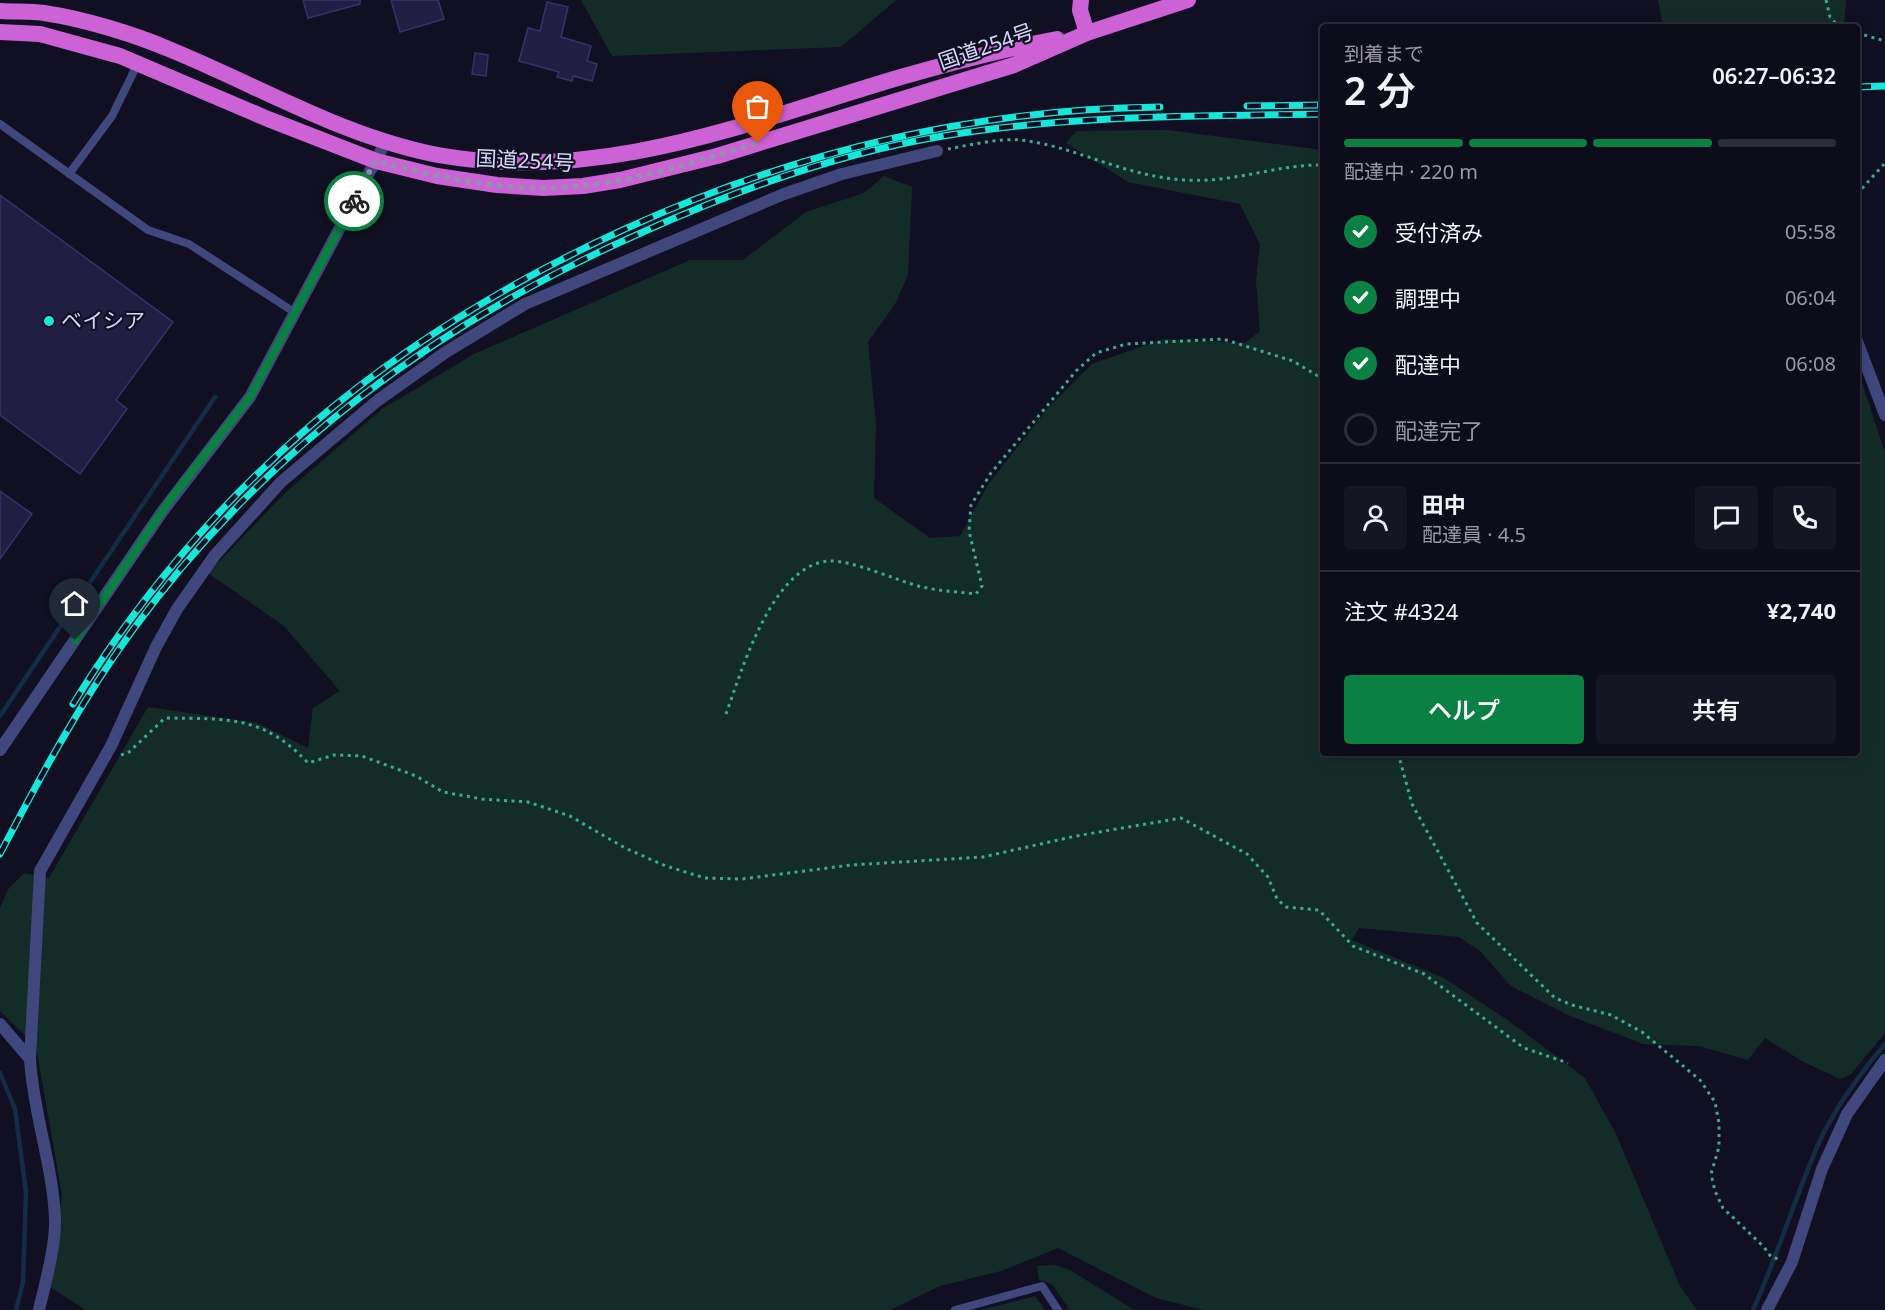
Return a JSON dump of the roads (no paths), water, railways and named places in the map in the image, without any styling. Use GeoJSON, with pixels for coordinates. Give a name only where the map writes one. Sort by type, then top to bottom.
{"type":"FeatureCollection","features":[{"type":"Feature","properties":{"kind":"highway"},"geometry":{"type":"LineString","coordinates":[[1081,0],[1080,10],[1087,33],[1188,0]]}},
{"type":"Feature","properties":{"kind":"highway","name":"国道254号"},"geometry":{"type":"LineString","coordinates":[[0,10],[43,13],[144,40],[385,143],[440,155],[506,162],[587,160],[661,149],[1003,49],[1087,33]]}},
{"type":"Feature","properties":{"kind":"highway","name":"国道254号"},"geometry":{"type":"LineString","coordinates":[[0,32],[40,34],[138,63],[268,120],[375,161],[436,176],[497,185],[543,188],[583,186],[620,180],[717,156],[1014,65],[1087,33]]}},
{"type":"Feature","properties":{"kind":"street"},"geometry":{"type":"LineString","coordinates":[[0,750],[162,512],[238,416],[385,143]]}},
{"type":"Feature","properties":{"kind":"street"},"geometry":{"type":"LineString","coordinates":[[39,1310],[55,1221],[47,1154],[31,1080],[30,1059],[40,872],[102,762],[156,647],[198,576],[247,517],[281,482],[377,401],[484,327],[547,294],[784,194],[842,174],[937,151]]}},
{"type":"Feature","properties":{"kind":"street"},"geometry":{"type":"LineString","coordinates":[[1860,349],[1885,415]]}},
{"type":"Feature","properties":{"kind":"street"},"geometry":{"type":"LineString","coordinates":[[0,1024],[30,1059]]}},
{"type":"Feature","properties":{"kind":"street"},"geometry":{"type":"LineString","coordinates":[[1767,1310],[1792,1262],[1821,1169],[1847,1114],[1885,1060]]}},
{"type":"Feature","properties":{"kind":"lane"},"geometry":{"type":"LineString","coordinates":[[69,174],[112,116],[138,63]]}},
{"type":"Feature","properties":{"kind":"lane"},"geometry":{"type":"LineString","coordinates":[[0,124],[148,230],[189,244],[294,312]]}},
{"type":"Feature","properties":{"kind":"lane"},"geometry":{"type":"LineString","coordinates":[[955,1310],[1042,1286],[1058,1310]]}},
{"type":"Feature","properties":{"kind":"waterway"},"geometry":{"type":"LineString","coordinates":[[0,716],[215,397]]}},
{"type":"Feature","properties":{"kind":"waterway"},"geometry":{"type":"LineString","coordinates":[[1753,1310],[1823,1133],[1847,1093],[1885,1044]]}},
{"type":"Feature","properties":{"kind":"waterway"},"geometry":{"type":"LineString","coordinates":[[0,1073],[15,1109],[26,1192],[23,1282],[16,1310]]}},
{"type":"Feature","properties":{"kind":"railway"},"geometry":{"type":"LineString","coordinates":[[1860,87],[1885,86]]}},
{"type":"Feature","properties":{"kind":"railway"},"geometry":{"type":"LineString","coordinates":[[1247,106],[1320,105]]}},
{"type":"Feature","properties":{"kind":"railway"},"geometry":{"type":"LineString","coordinates":[[73,704],[126,625],[184,552],[246,485],[313,424],[384,368],[460,317],[540,271],[625,229],[689,202],[820,157],[954,126],[1022,116],[1160,107]]}},
{"type":"Feature","properties":{"kind":"railway"},"geometry":{"type":"LineString","coordinates":[[0,854],[46,768],[95,685],[132,631],[184,565],[239,505],[298,449],[360,397],[426,350],[495,307],[643,232],[716,201],[790,174],[904,143],[990,129],[1085,120],[1320,114]]}},
{"type":"Feature","properties":{"kind":"place","name":"ベイシア"},"geometry":{"type":"Point","coordinates":[49,321]}}]}
